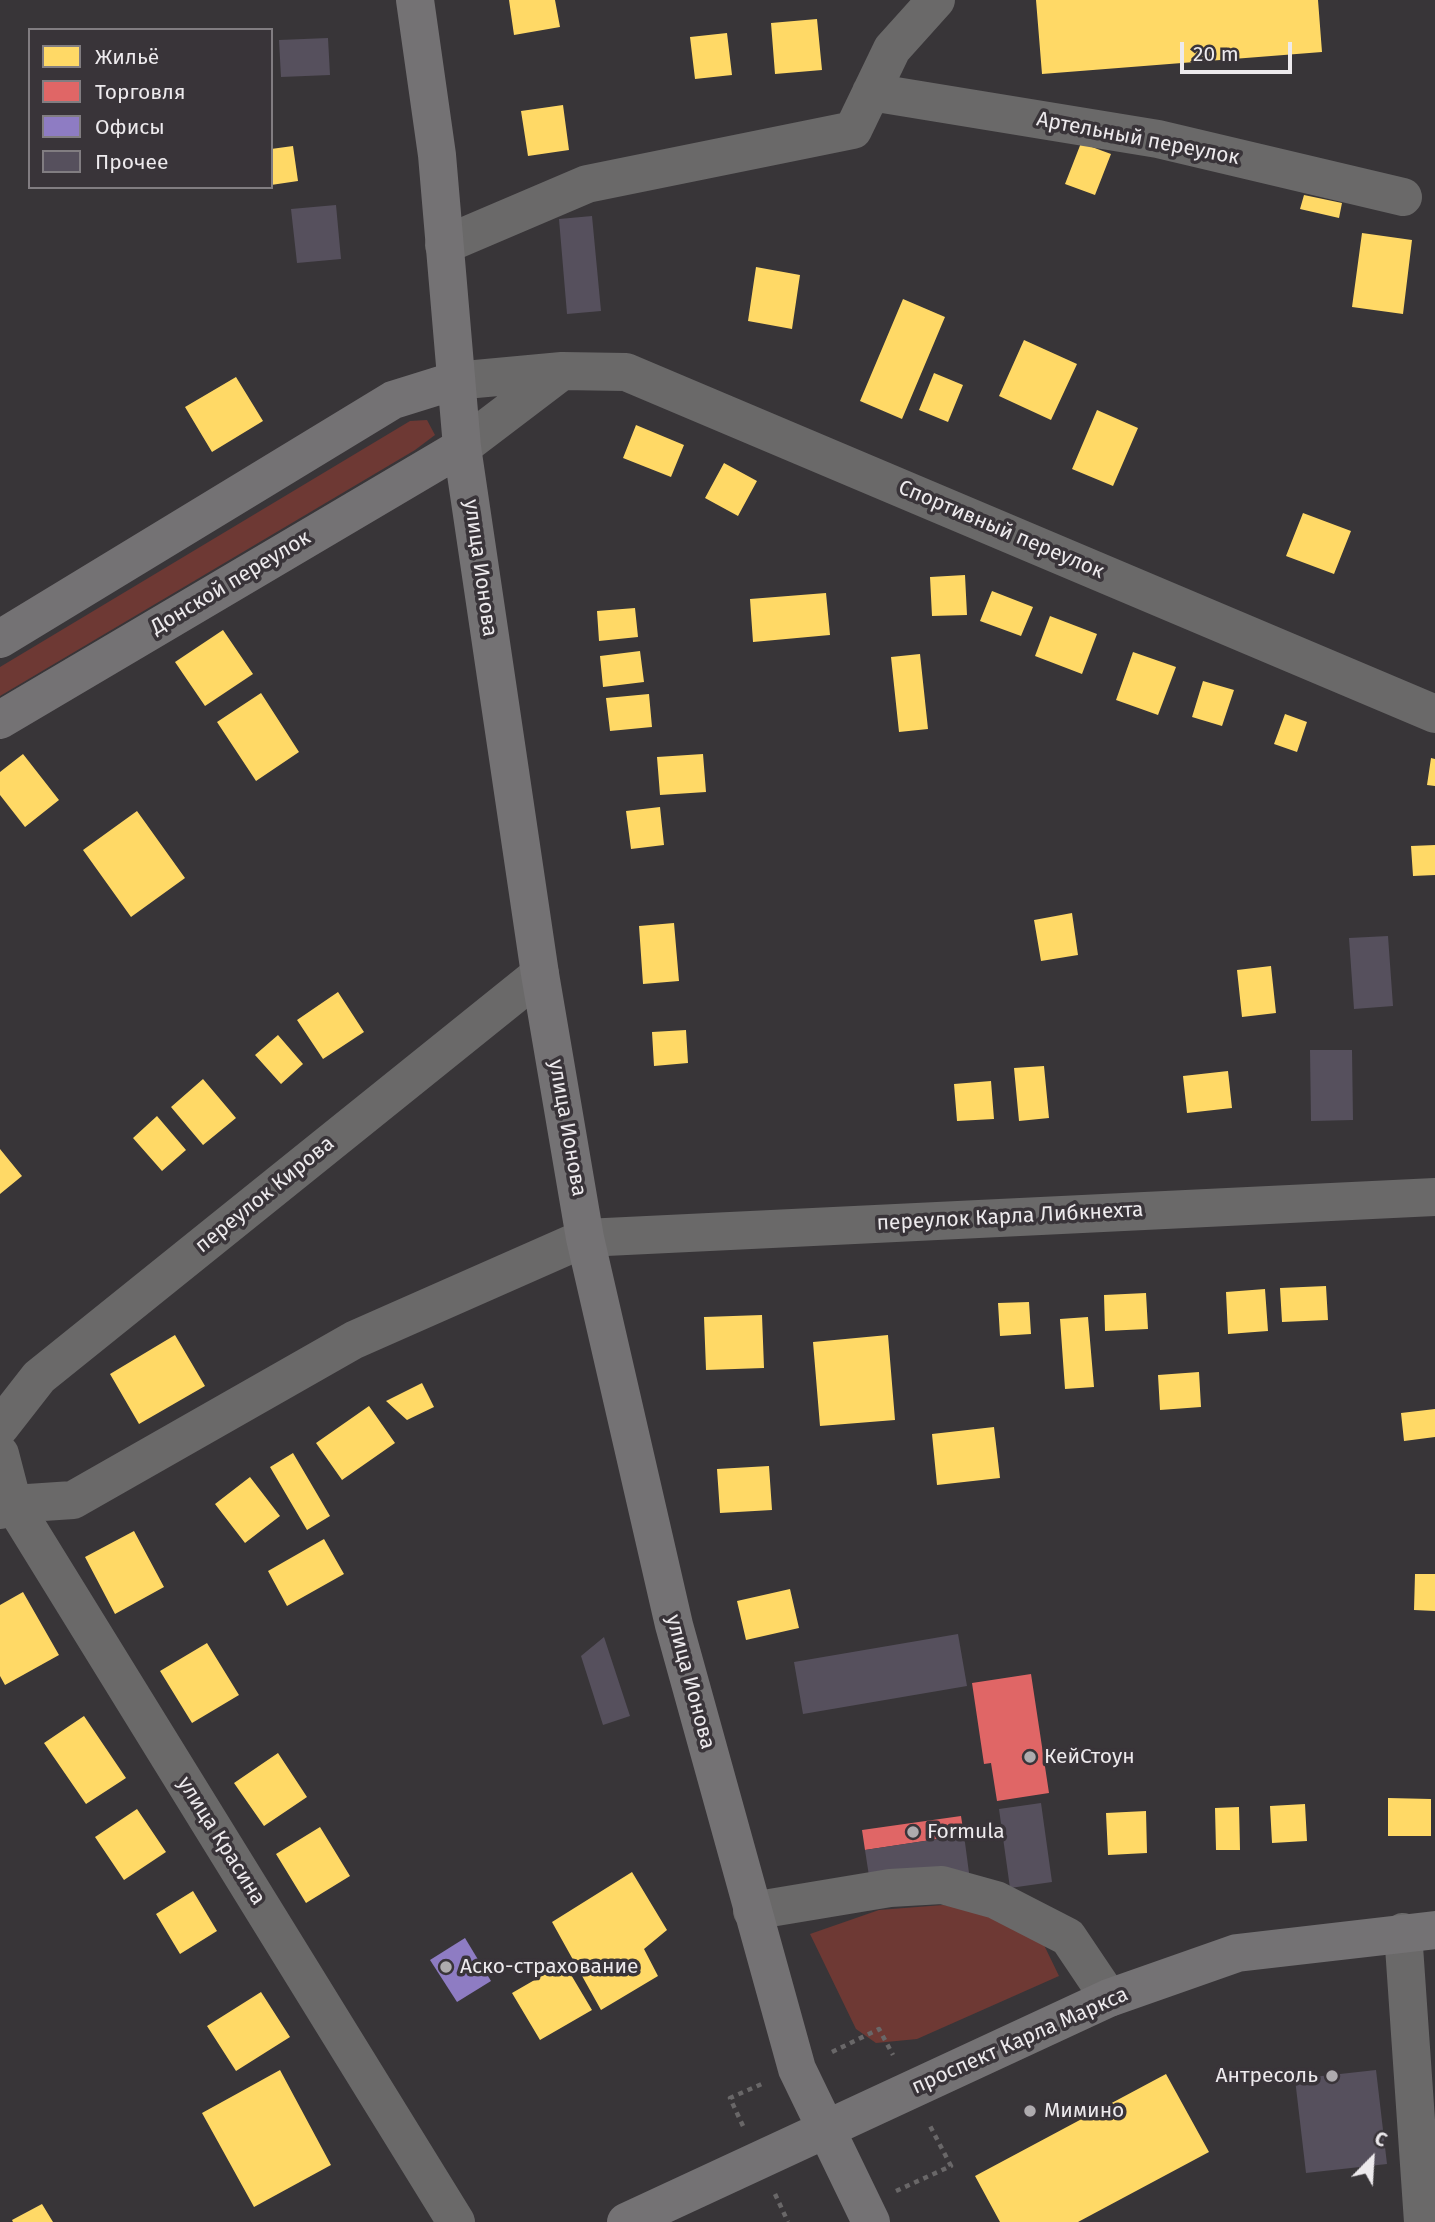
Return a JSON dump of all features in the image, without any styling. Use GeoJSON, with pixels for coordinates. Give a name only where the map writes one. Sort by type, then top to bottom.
{"type":"FeatureCollection","features":[{"type":"Feature","properties":{"kind":"main road","name":"улица Ионова"},"geometry":{"type":"LineString","coordinates":[[415,0],[437,155],[454,381],[462,447],[540,974],[585,1238],[674,1625],[797,2069],[867,2214]]}},
{"type":"Feature","properties":{"kind":"main road"},"geometry":{"type":"LineString","coordinates":[[0,639],[393,400],[454,381]]}},
{"type":"Feature","properties":{"kind":"main road","name":"Донской переулок"},"geometry":{"type":"LineString","coordinates":[[0,720],[462,447]]}},
{"type":"Feature","properties":{"kind":"main road","name":"проспект Карла Маркса"},"geometry":{"type":"LineString","coordinates":[[626,2222],[1109,1998],[1237,1953],[1419,1931]]}},
{"type":"Feature","properties":{"kind":"street"},"geometry":{"type":"LineString","coordinates":[[444,246],[587,184],[853,130],[892,49],[936,0]]}},
{"type":"Feature","properties":{"kind":"street","name":"Артельный переулок"},"geometry":{"type":"LineString","coordinates":[[871,92],[1158,139],[1403,197]]}},
{"type":"Feature","properties":{"kind":"street"},"geometry":{"type":"LineString","coordinates":[[462,447],[562,371]]}},
{"type":"Feature","properties":{"kind":"street","name":"Спортивный переулок"},"geometry":{"type":"LineString","coordinates":[[454,381],[562,371],[626,372],[1435,714]]}},
{"type":"Feature","properties":{"kind":"street","name":"переулок Кирова"},"geometry":{"type":"LineString","coordinates":[[0,1427],[39,1377],[540,974]]}},
{"type":"Feature","properties":{"kind":"street","name":"переулок Карла Либкнехта"},"geometry":{"type":"LineString","coordinates":[[585,1238],[1435,1196]]}},
{"type":"Feature","properties":{"kind":"street"},"geometry":{"type":"LineString","coordinates":[[7,1507],[73,1500],[354,1340],[585,1238]]}},
{"type":"Feature","properties":{"kind":"street","name":"улица Красина"},"geometry":{"type":"LineString","coordinates":[[0,1454],[7,1507],[456,2222]]}},
{"type":"Feature","properties":{"kind":"street"},"geometry":{"type":"LineString","coordinates":[[752,1911],[890,1888],[943,1885],[996,1900],[1068,1937],[1109,1998]]}},
{"type":"Feature","properties":{"kind":"street"},"geometry":{"type":"LineString","coordinates":[[1419,1931],[1423,2222]]}},
{"type":"Feature","properties":{"kind":"path"},"geometry":{"type":"LineString","coordinates":[[867,2214],[951,2166],[880,2029]]}},
{"type":"Feature","properties":{"kind":"shaded area"},"geometry":{"type":"Polygon","coordinates":[[[427,420],[435,435],[415,450],[0,696],[0,667],[410,421],[427,420]]]}},
{"type":"Feature","properties":{"kind":"shaded area"},"geometry":{"type":"Polygon","coordinates":[[[943,1905],[989,1913],[1044,1945],[1059,1976],[917,2039],[876,2043],[856,2029],[810,1934],[879,1910],[943,1905]]]}},
{"type":"Feature","properties":{"kind":"building: Жильё"},"geometry":{"type":"Polygon","coordinates":[[[509,0],[555,0],[560,27],[514,35],[509,0]]]}},
{"type":"Feature","properties":{"kind":"building: Жильё"},"geometry":{"type":"Polygon","coordinates":[[[1036,0],[1318,0],[1322,52],[1042,74],[1036,0]]]}},
{"type":"Feature","properties":{"kind":"building: Жильё"},"geometry":{"type":"Polygon","coordinates":[[[817,19],[822,70],[775,74],[771,23],[817,19]]]}},
{"type":"Feature","properties":{"kind":"building: Жильё"},"geometry":{"type":"Polygon","coordinates":[[[727,33],[732,75],[695,79],[690,37],[727,33]]]}},
{"type":"Feature","properties":{"kind":"building: Жильё"},"geometry":{"type":"Polygon","coordinates":[[[563,105],[569,150],[528,156],[521,111],[563,105]]]}},
{"type":"Feature","properties":{"kind":"building: Жильё"},"geometry":{"type":"Polygon","coordinates":[[[1081,143],[1111,154],[1095,195],[1065,184],[1081,143]]]}},
{"type":"Feature","properties":{"kind":"building: Жильё"},"geometry":{"type":"Polygon","coordinates":[[[293,146],[298,181],[273,185],[273,149],[293,146]]]}},
{"type":"Feature","properties":{"kind":"building: Жильё"},"geometry":{"type":"Polygon","coordinates":[[[1304,195],[1342,203],[1339,218],[1300,209],[1304,195]]]}},
{"type":"Feature","properties":{"kind":"building: Жильё"},"geometry":{"type":"Polygon","coordinates":[[[1362,233],[1412,240],[1403,314],[1352,307],[1362,233]]]}},
{"type":"Feature","properties":{"kind":"building: Жильё"},"geometry":{"type":"Polygon","coordinates":[[[756,267],[800,275],[792,329],[748,321],[756,267]]]}},
{"type":"Feature","properties":{"kind":"building: Жильё"},"geometry":{"type":"Polygon","coordinates":[[[903,299],[945,317],[902,419],[860,401],[903,299]]]}},
{"type":"Feature","properties":{"kind":"building: Жильё"},"geometry":{"type":"Polygon","coordinates":[[[1024,340],[1077,364],[1051,420],[999,396],[1024,340]]]}},
{"type":"Feature","properties":{"kind":"building: Жильё"},"geometry":{"type":"Polygon","coordinates":[[[934,373],[963,385],[948,422],[919,410],[934,373]]]}},
{"type":"Feature","properties":{"kind":"building: Жильё"},"geometry":{"type":"Polygon","coordinates":[[[236,377],[263,421],[212,452],[185,407],[236,377]]]}},
{"type":"Feature","properties":{"kind":"building: Жильё"},"geometry":{"type":"Polygon","coordinates":[[[1097,410],[1138,428],[1113,486],[1072,469],[1097,410]]]}},
{"type":"Feature","properties":{"kind":"building: Жильё"},"geometry":{"type":"Polygon","coordinates":[[[636,425],[684,445],[671,477],[623,458],[636,425]]]}},
{"type":"Feature","properties":{"kind":"building: Жильё"},"geometry":{"type":"Polygon","coordinates":[[[724,463],[757,481],[738,516],[705,498],[724,463]]]}},
{"type":"Feature","properties":{"kind":"building: Жильё"},"geometry":{"type":"Polygon","coordinates":[[[1303,513],[1351,531],[1334,574],[1286,556],[1303,513]]]}},
{"type":"Feature","properties":{"kind":"building: Жильё"},"geometry":{"type":"Polygon","coordinates":[[[965,575],[967,615],[932,616],[930,577],[965,575]]]}},
{"type":"Feature","properties":{"kind":"building: Жильё"},"geometry":{"type":"Polygon","coordinates":[[[992,591],[1033,607],[1021,636],[980,621],[992,591]]]}},
{"type":"Feature","properties":{"kind":"building: Жильё"},"geometry":{"type":"Polygon","coordinates":[[[826,593],[830,635],[753,642],[750,599],[826,593]]]}},
{"type":"Feature","properties":{"kind":"building: Жильё"},"geometry":{"type":"Polygon","coordinates":[[[635,608],[638,637],[599,641],[597,611],[635,608]]]}},
{"type":"Feature","properties":{"kind":"building: Жильё"},"geometry":{"type":"Polygon","coordinates":[[[1050,616],[1097,634],[1082,674],[1035,656],[1050,616]]]}},
{"type":"Feature","properties":{"kind":"building: Жильё"},"geometry":{"type":"Polygon","coordinates":[[[223,630],[253,674],[205,706],[175,662],[223,630]]]}},
{"type":"Feature","properties":{"kind":"building: Жильё"},"geometry":{"type":"Polygon","coordinates":[[[640,651],[644,682],[603,687],[600,656],[640,651]]]}},
{"type":"Feature","properties":{"kind":"building: Жильё"},"geometry":{"type":"Polygon","coordinates":[[[1133,652],[1176,667],[1158,715],[1116,700],[1133,652]]]}},
{"type":"Feature","properties":{"kind":"building: Жильё"},"geometry":{"type":"Polygon","coordinates":[[[920,654],[928,729],[899,732],[891,657],[920,654]]]}},
{"type":"Feature","properties":{"kind":"building: Жильё"},"geometry":{"type":"Polygon","coordinates":[[[1203,681],[1234,690],[1222,726],[1192,717],[1203,681]]]}},
{"type":"Feature","properties":{"kind":"building: Жильё"},"geometry":{"type":"Polygon","coordinates":[[[261,693],[299,752],[256,781],[217,722],[261,693]]]}},
{"type":"Feature","properties":{"kind":"building: Жильё"},"geometry":{"type":"Polygon","coordinates":[[[649,694],[652,727],[610,731],[606,698],[649,694]]]}},
{"type":"Feature","properties":{"kind":"building: Жильё"},"geometry":{"type":"Polygon","coordinates":[[[1285,714],[1307,722],[1297,752],[1274,744],[1285,714]]]}},
{"type":"Feature","properties":{"kind":"building: Жильё"},"geometry":{"type":"Polygon","coordinates":[[[23,754],[59,800],[25,827],[0,795],[0,772],[23,754]]]}},
{"type":"Feature","properties":{"kind":"building: Жильё"},"geometry":{"type":"Polygon","coordinates":[[[703,754],[706,792],[660,795],[657,757],[703,754]]]}},
{"type":"Feature","properties":{"kind":"building: Жильё"},"geometry":{"type":"Polygon","coordinates":[[[1431,758],[1435,759],[1435,786],[1427,785],[1431,758]]]}},
{"type":"Feature","properties":{"kind":"building: Жильё"},"geometry":{"type":"Polygon","coordinates":[[[660,807],[664,845],[631,849],[626,811],[660,807]]]}},
{"type":"Feature","properties":{"kind":"building: Жильё"},"geometry":{"type":"Polygon","coordinates":[[[137,811],[185,878],[131,917],[83,850],[137,811]]]}},
{"type":"Feature","properties":{"kind":"building: Жильё"},"geometry":{"type":"Polygon","coordinates":[[[1435,845],[1435,875],[1413,876],[1411,846],[1435,845]]]}},
{"type":"Feature","properties":{"kind":"building: Жильё"},"geometry":{"type":"Polygon","coordinates":[[[1072,913],[1078,955],[1041,961],[1034,920],[1072,913]]]}},
{"type":"Feature","properties":{"kind":"building: Жильё"},"geometry":{"type":"Polygon","coordinates":[[[674,923],[679,981],[643,984],[639,926],[674,923]]]}},
{"type":"Feature","properties":{"kind":"building: Жильё"},"geometry":{"type":"Polygon","coordinates":[[[1271,966],[1276,1013],[1242,1017],[1237,970],[1271,966]]]}},
{"type":"Feature","properties":{"kind":"building: Жильё"},"geometry":{"type":"Polygon","coordinates":[[[338,992],[364,1032],[323,1059],[297,1020],[338,992]]]}},
{"type":"Feature","properties":{"kind":"building: Жильё"},"geometry":{"type":"Polygon","coordinates":[[[686,1030],[688,1063],[654,1066],[652,1032],[686,1030]]]}},
{"type":"Feature","properties":{"kind":"building: Жильё"},"geometry":{"type":"Polygon","coordinates":[[[278,1035],[303,1064],[281,1084],[255,1055],[278,1035]]]}},
{"type":"Feature","properties":{"kind":"building: Жильё"},"geometry":{"type":"Polygon","coordinates":[[[1044,1066],[1049,1118],[1019,1121],[1014,1068],[1044,1066]]]}},
{"type":"Feature","properties":{"kind":"building: Жильё"},"geometry":{"type":"Polygon","coordinates":[[[1228,1071],[1232,1108],[1187,1113],[1183,1076],[1228,1071]]]}},
{"type":"Feature","properties":{"kind":"building: Жильё"},"geometry":{"type":"Polygon","coordinates":[[[203,1079],[236,1118],[203,1145],[171,1107],[203,1079]]]}},
{"type":"Feature","properties":{"kind":"building: Жильё"},"geometry":{"type":"Polygon","coordinates":[[[991,1081],[994,1119],[957,1121],[954,1084],[991,1081]]]}},
{"type":"Feature","properties":{"kind":"building: Жильё"},"geometry":{"type":"Polygon","coordinates":[[[157,1116],[186,1150],[162,1171],[133,1138],[157,1116]]]}},
{"type":"Feature","properties":{"kind":"building: Жильё"},"geometry":{"type":"Polygon","coordinates":[[[0,1149],[22,1176],[0,1194],[0,1149]]]}},
{"type":"Feature","properties":{"kind":"building: Жильё"},"geometry":{"type":"Polygon","coordinates":[[[1326,1286],[1328,1320],[1282,1322],[1280,1288],[1326,1286]]]}},
{"type":"Feature","properties":{"kind":"building: Жильё"},"geometry":{"type":"Polygon","coordinates":[[[1265,1289],[1268,1331],[1228,1334],[1226,1292],[1265,1289]]]}},
{"type":"Feature","properties":{"kind":"building: Жильё"},"geometry":{"type":"Polygon","coordinates":[[[1146,1293],[1148,1329],[1105,1331],[1104,1295],[1146,1293]]]}},
{"type":"Feature","properties":{"kind":"building: Жильё"},"geometry":{"type":"Polygon","coordinates":[[[1029,1302],[1031,1334],[1000,1336],[998,1303],[1029,1302]]]}},
{"type":"Feature","properties":{"kind":"building: Жильё"},"geometry":{"type":"Polygon","coordinates":[[[762,1315],[764,1368],[706,1370],[704,1317],[762,1315]]]}},
{"type":"Feature","properties":{"kind":"building: Жильё"},"geometry":{"type":"Polygon","coordinates":[[[1088,1317],[1094,1387],[1065,1389],[1060,1319],[1088,1317]]]}},
{"type":"Feature","properties":{"kind":"building: Жильё"},"geometry":{"type":"Polygon","coordinates":[[[175,1335],[205,1386],[139,1424],[110,1374],[175,1335]]]}},
{"type":"Feature","properties":{"kind":"building: Жильё"},"geometry":{"type":"Polygon","coordinates":[[[888,1335],[895,1420],[820,1426],[813,1342],[888,1335]]]}},
{"type":"Feature","properties":{"kind":"building: Жильё"},"geometry":{"type":"Polygon","coordinates":[[[1199,1372],[1201,1407],[1160,1410],[1158,1375],[1199,1372]]]}},
{"type":"Feature","properties":{"kind":"building: Жильё"},"geometry":{"type":"Polygon","coordinates":[[[422,1383],[434,1407],[407,1420],[386,1401],[422,1383]]]}},
{"type":"Feature","properties":{"kind":"building: Жильё"},"geometry":{"type":"Polygon","coordinates":[[[369,1406],[395,1443],[342,1480],[316,1443],[369,1406]]]}},
{"type":"Feature","properties":{"kind":"building: Жильё"},"geometry":{"type":"Polygon","coordinates":[[[1435,1409],[1435,1437],[1404,1441],[1401,1413],[1435,1409]]]}},
{"type":"Feature","properties":{"kind":"building: Жильё"},"geometry":{"type":"Polygon","coordinates":[[[994,1427],[1000,1478],[937,1485],[932,1434],[994,1427]]]}},
{"type":"Feature","properties":{"kind":"building: Жильё"},"geometry":{"type":"Polygon","coordinates":[[[293,1453],[330,1516],[307,1530],[270,1467],[293,1453]]]}},
{"type":"Feature","properties":{"kind":"building: Жильё"},"geometry":{"type":"Polygon","coordinates":[[[769,1466],[772,1510],[720,1513],[717,1469],[769,1466]]]}},
{"type":"Feature","properties":{"kind":"building: Жильё"},"geometry":{"type":"Polygon","coordinates":[[[250,1477],[280,1516],[245,1543],[215,1504],[250,1477]]]}},
{"type":"Feature","properties":{"kind":"building: Жильё"},"geometry":{"type":"Polygon","coordinates":[[[134,1531],[164,1587],[115,1614],[85,1557],[134,1531]]]}},
{"type":"Feature","properties":{"kind":"building: Жильё"},"geometry":{"type":"Polygon","coordinates":[[[324,1539],[344,1574],[287,1606],[268,1571],[324,1539]]]}},
{"type":"Feature","properties":{"kind":"building: Жильё"},"geometry":{"type":"Polygon","coordinates":[[[1415,1574],[1435,1574],[1435,1611],[1414,1610],[1415,1574]]]}},
{"type":"Feature","properties":{"kind":"building: Жильё"},"geometry":{"type":"Polygon","coordinates":[[[790,1589],[799,1628],[746,1640],[737,1601],[790,1589]]]}},
{"type":"Feature","properties":{"kind":"building: Жильё"},"geometry":{"type":"Polygon","coordinates":[[[23,1592],[59,1655],[5,1685],[0,1676],[0,1605],[23,1592]]]}},
{"type":"Feature","properties":{"kind":"building: Жильё"},"geometry":{"type":"Polygon","coordinates":[[[207,1643],[239,1695],[192,1723],[160,1671],[207,1643]]]}},
{"type":"Feature","properties":{"kind":"building: Жильё"},"geometry":{"type":"Polygon","coordinates":[[[84,1716],[126,1778],[86,1804],[44,1743],[84,1716]]]}},
{"type":"Feature","properties":{"kind":"building: Жильё"},"geometry":{"type":"Polygon","coordinates":[[[278,1753],[307,1797],[264,1826],[234,1783],[278,1753]]]}},
{"type":"Feature","properties":{"kind":"building: Жильё"},"geometry":{"type":"Polygon","coordinates":[[[1388,1798],[1431,1799],[1431,1836],[1388,1836],[1388,1798]]]}},
{"type":"Feature","properties":{"kind":"building: Жильё"},"geometry":{"type":"Polygon","coordinates":[[[1305,1804],[1307,1841],[1272,1843],[1270,1806],[1305,1804]]]}},
{"type":"Feature","properties":{"kind":"building: Жильё"},"geometry":{"type":"Polygon","coordinates":[[[1239,1807],[1240,1850],[1216,1850],[1215,1808],[1239,1807]]]}},
{"type":"Feature","properties":{"kind":"building: Жильё"},"geometry":{"type":"Polygon","coordinates":[[[137,1809],[166,1852],[124,1880],[95,1837],[137,1809]]]}},
{"type":"Feature","properties":{"kind":"building: Жильё"},"geometry":{"type":"Polygon","coordinates":[[[1146,1811],[1147,1853],[1108,1855],[1106,1813],[1146,1811]]]}},
{"type":"Feature","properties":{"kind":"building: Жильё"},"geometry":{"type":"Polygon","coordinates":[[[320,1827],[350,1876],[306,1903],[276,1854],[320,1827]]]}},
{"type":"Feature","properties":{"kind":"building: Жильё"},"geometry":{"type":"Polygon","coordinates":[[[632,1872],[667,1930],[644,1949],[658,1976],[601,2010],[552,1922],[632,1872]]]}},
{"type":"Feature","properties":{"kind":"building: Жильё"},"geometry":{"type":"Polygon","coordinates":[[[193,1891],[217,1931],[180,1954],[156,1914],[193,1891]]]}},
{"type":"Feature","properties":{"kind":"building: Жильё"},"geometry":{"type":"Polygon","coordinates":[[[564,1963],[592,2010],[540,2040],[512,1993],[564,1963]]]}},
{"type":"Feature","properties":{"kind":"building: Жильё"},"geometry":{"type":"Polygon","coordinates":[[[261,1992],[290,2037],[236,2071],[207,2026],[261,1992]]]}},
{"type":"Feature","properties":{"kind":"building: Жильё"},"geometry":{"type":"Polygon","coordinates":[[[280,2070],[331,2165],[254,2207],[202,2113],[280,2070]]]}},
{"type":"Feature","properties":{"kind":"building: Жильё"},"geometry":{"type":"Polygon","coordinates":[[[1166,2074],[1209,2152],[1078,2222],[1000,2222],[975,2176],[1166,2074]]]}},
{"type":"Feature","properties":{"kind":"building: Жильё"},"geometry":{"type":"Polygon","coordinates":[[[42,2204],[53,2222],[13,2222],[12,2220],[42,2204]]]}},
{"type":"Feature","properties":{"kind":"building: Торговля"},"geometry":{"type":"Polygon","coordinates":[[[1031,1674],[1049,1793],[997,1801],[991,1763],[984,1764],[972,1683],[1031,1674]]]}},
{"type":"Feature","properties":{"kind":"building: Торговля","name":"Formula"},"geometry":{"type":"Polygon","coordinates":[[[961,1816],[964,1835],[865,1850],[862,1830],[961,1816]]]}},
{"type":"Feature","properties":{"kind":"building: Офисы"},"geometry":{"type":"Polygon","coordinates":[[[465,1938],[491,1981],[457,2002],[430,1960],[465,1938]]]}},
{"type":"Feature","properties":{"kind":"building: Прочее"},"geometry":{"type":"Polygon","coordinates":[[[328,38],[330,75],[281,77],[279,40],[328,38]]]}},
{"type":"Feature","properties":{"kind":"building: Прочее"},"geometry":{"type":"Polygon","coordinates":[[[336,205],[341,259],[297,263],[291,209],[336,205]]]}},
{"type":"Feature","properties":{"kind":"building: Прочее"},"geometry":{"type":"Polygon","coordinates":[[[592,216],[601,311],[567,314],[559,219],[592,216]]]}},
{"type":"Feature","properties":{"kind":"building: Прочее"},"geometry":{"type":"Polygon","coordinates":[[[1388,936],[1393,1006],[1354,1009],[1349,938],[1388,936]]]}},
{"type":"Feature","properties":{"kind":"building: Прочее"},"geometry":{"type":"Polygon","coordinates":[[[1310,1050],[1352,1050],[1353,1120],[1311,1121],[1310,1050]]]}},
{"type":"Feature","properties":{"kind":"building: Прочее"},"geometry":{"type":"Polygon","coordinates":[[[958,1634],[967,1686],[803,1714],[794,1662],[958,1634]]]}},
{"type":"Feature","properties":{"kind":"building: Прочее"},"geometry":{"type":"Polygon","coordinates":[[[604,1637],[630,1716],[603,1725],[581,1656],[604,1637]]]}},
{"type":"Feature","properties":{"kind":"building: Прочее"},"geometry":{"type":"Polygon","coordinates":[[[1041,1803],[1052,1882],[1010,1888],[999,1809],[1041,1803]]]}},
{"type":"Feature","properties":{"kind":"building: Прочее"},"geometry":{"type":"Polygon","coordinates":[[[964,1835],[971,1888],[873,1902],[865,1850],[964,1835]]]}},
{"type":"Feature","properties":{"kind":"building: Прочее"},"geometry":{"type":"Polygon","coordinates":[[[1376,2070],[1387,2164],[1306,2173],[1295,2079],[1376,2070]]]}},
{"type":"Feature","properties":{"kind":"place","name":"КейСтоун"},"geometry":{"type":"Point","coordinates":[1030,1757]}},
{"type":"Feature","properties":{"kind":"place","name":"Formula"},"geometry":{"type":"Point","coordinates":[913,1832]}},
{"type":"Feature","properties":{"kind":"place","name":"Аско-страхование"},"geometry":{"type":"Point","coordinates":[446,1967]}},
{"type":"Feature","properties":{"kind":"place","name":"Антресоль"},"geometry":{"type":"Point","coordinates":[1332,2076]}},
{"type":"Feature","properties":{"kind":"place","name":"Мимино"},"geometry":{"type":"Point","coordinates":[1030,2111]}}]}
